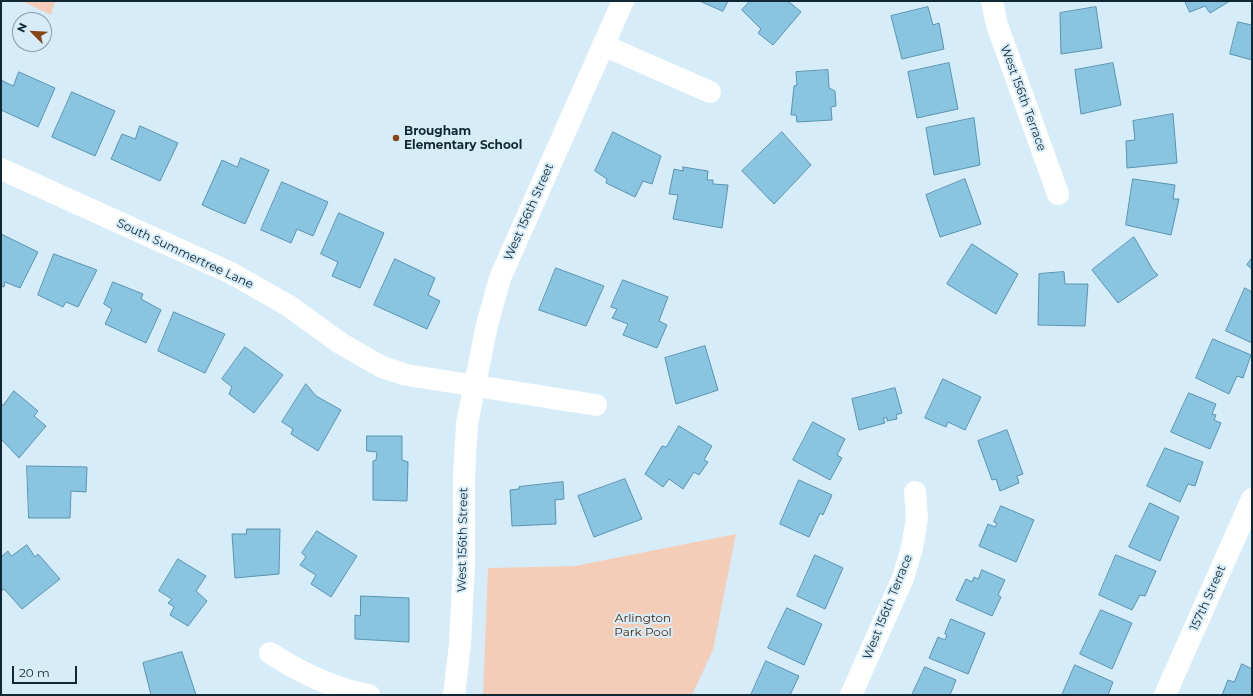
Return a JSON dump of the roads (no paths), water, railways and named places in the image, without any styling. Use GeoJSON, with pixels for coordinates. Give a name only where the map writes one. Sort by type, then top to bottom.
{"type":"FeatureCollection","features":[{"type":"Feature","properties":{"kind":"street","name":"West 156th Street"},"geometry":{"type":"LineString","coordinates":[[454,695],[460,644],[464,562],[464,477],[467,431],[474,386],[487,325],[500,278],[623,1]]}},
{"type":"Feature","properties":{"kind":"street","name":"West 156th Terrace"},"geometry":{"type":"LineString","coordinates":[[992,1],[997,25],[1058,194]]}},
{"type":"Feature","properties":{"kind":"street"},"geometry":{"type":"LineString","coordinates":[[603,45],[710,92]]}},
{"type":"Feature","properties":{"kind":"street","name":"South Summertree Lane"},"geometry":{"type":"LineString","coordinates":[[1,169],[231,273],[289,306],[340,343],[382,367],[407,375],[474,386]]}},
{"type":"Feature","properties":{"kind":"street"},"geometry":{"type":"LineString","coordinates":[[474,386],[596,405]]}},
{"type":"Feature","properties":{"kind":"street","name":"West 156th Terrace"},"geometry":{"type":"LineString","coordinates":[[851,695],[903,578],[912,548],[917,518],[915,492]]}},
{"type":"Feature","properties":{"kind":"street","name":"157th Street"},"geometry":{"type":"LineString","coordinates":[[1165,695],[1252,500]]}},
{"type":"Feature","properties":{"kind":"street"},"geometry":{"type":"LineString","coordinates":[[270,653],[290,666],[324,682],[369,695]]}},
{"type":"Feature","properties":{"kind":"place","name":"Brougham Elementary School"},"geometry":{"type":"Point","coordinates":[396,138]}},
{"type":"Feature","properties":{"kind":"park label","name":"Arlington Park Pool"},"geometry":{"type":"Point","coordinates":[643,625]}}]}
